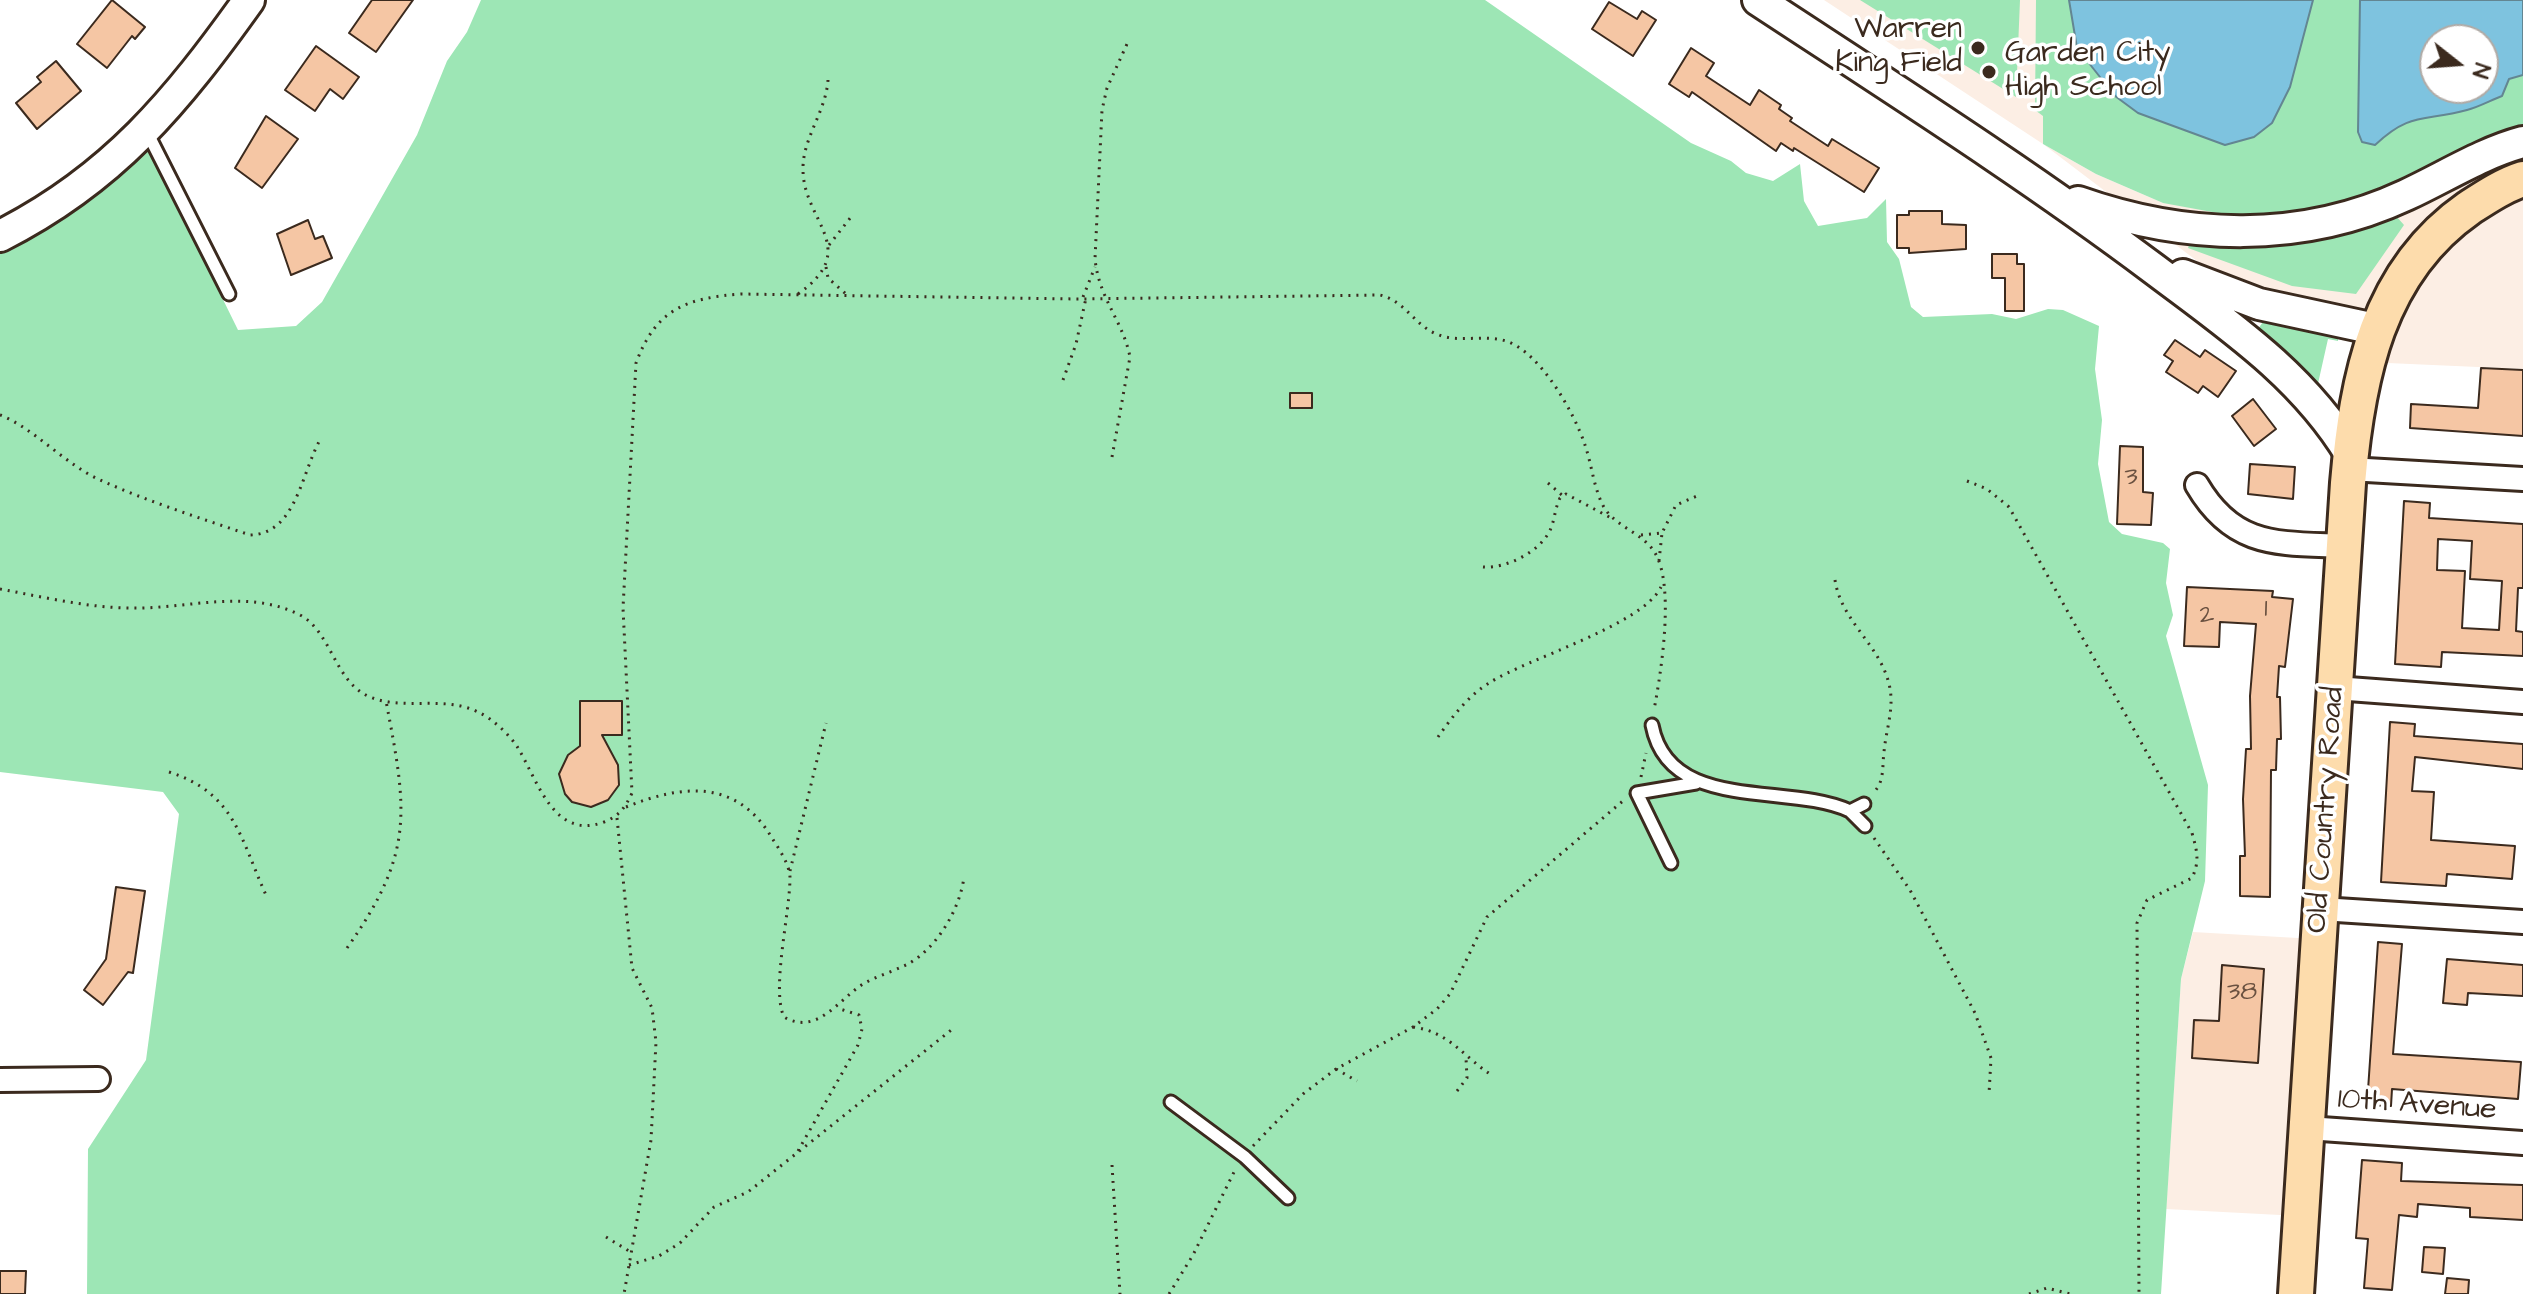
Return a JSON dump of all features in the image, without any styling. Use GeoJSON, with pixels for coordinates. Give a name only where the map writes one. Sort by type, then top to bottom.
{"type":"FeatureCollection","features":[{"type":"Feature","properties":{"kind":"main road"},"geometry":{"type":"LineString","coordinates":[[0,236],[77,190],[146,131],[194,76],[249,0]]}},
{"type":"Feature","properties":{"kind":"main road"},"geometry":{"type":"LineString","coordinates":[[1758,0],[2047,191],[2259,348],[2314,402],[2350,462]]}},
{"type":"Feature","properties":{"kind":"main road"},"geometry":{"type":"LineString","coordinates":[[2047,191],[2121,217],[2191,229],[2253,233],[2344,219],[2404,196],[2501,147],[2523,142]]}},
{"type":"Feature","properties":{"kind":"main road","name":"Old Country Road"},"geometry":{"type":"LineString","coordinates":[[2296,1294],[2344,546],[2357,407],[2375,329],[2397,284],[2445,225],[2482,200],[2523,179]]}},
{"type":"Feature","properties":{"kind":"main road"},"geometry":{"type":"LineString","coordinates":[[2127,249],[2219,292],[2259,304],[2375,329]]}},
{"type":"Feature","properties":{"kind":"street"},"geometry":{"type":"LineString","coordinates":[[2350,462],[2523,479]]}},
{"type":"Feature","properties":{"kind":"street"},"geometry":{"type":"LineString","coordinates":[[2197,485],[2217,514],[2240,531],[2285,543],[2344,546]]}},
{"type":"Feature","properties":{"kind":"street"},"geometry":{"type":"LineString","coordinates":[[2335,688],[2523,702]]}},
{"type":"Feature","properties":{"kind":"street"},"geometry":{"type":"LineString","coordinates":[[2321,909],[2523,922]]}},
{"type":"Feature","properties":{"kind":"street"},"geometry":{"type":"LineString","coordinates":[[0,1080],[98,1079]]}},
{"type":"Feature","properties":{"kind":"street","name":"10th Avenue"},"geometry":{"type":"LineString","coordinates":[[2307,1128],[2523,1143]]}},
{"type":"Feature","properties":{"kind":"lane"},"geometry":{"type":"LineString","coordinates":[[146,131],[229,294]]}},
{"type":"Feature","properties":{"kind":"lane"},"geometry":{"type":"LineString","coordinates":[[1652,725],[1662,754],[1696,783]]}},
{"type":"Feature","properties":{"kind":"lane"},"geometry":{"type":"LineString","coordinates":[[1671,863],[1637,793],[1696,783],[1739,791],[1805,797],[1850,811],[1865,826]]}},
{"type":"Feature","properties":{"kind":"lane"},"geometry":{"type":"LineString","coordinates":[[1850,811],[1864,804]]}},
{"type":"Feature","properties":{"kind":"lane"},"geometry":{"type":"LineString","coordinates":[[1171,1102],[1245,1157],[1288,1198]]}},
{"type":"Feature","properties":{"kind":"path"},"geometry":{"type":"LineString","coordinates":[[1063,380],[1076,344],[1084,298],[1096,264],[1102,110],[1107,88],[1127,44]]}},
{"type":"Feature","properties":{"kind":"path"},"geometry":{"type":"LineString","coordinates":[[828,80],[827,96],[802,166],[805,187],[826,233],[828,278],[847,294]]}},
{"type":"Feature","properties":{"kind":"path"},"geometry":{"type":"LineString","coordinates":[[828,247],[851,217]]}},
{"type":"Feature","properties":{"kind":"path"},"geometry":{"type":"LineString","coordinates":[[798,294],[821,275],[826,263]]}},
{"type":"Feature","properties":{"kind":"path"},"geometry":{"type":"LineString","coordinates":[[1096,264],[1104,298],[1127,342],[1130,357],[1112,457]]}},
{"type":"Feature","properties":{"kind":"path"},"geometry":{"type":"LineString","coordinates":[[0,589],[131,608],[233,600],[283,608],[304,617],[350,684],[370,697],[386,701],[457,705],[477,711],[496,723],[517,746],[540,792],[563,820],[583,827],[616,817],[626,807],[632,793],[623,608],[636,363],[644,341],[660,320],[681,305],[711,296],[847,294],[1104,298],[1380,295],[1405,307],[1435,334],[1503,339],[1530,356],[1576,420],[1606,510],[1623,525]]}},
{"type":"Feature","properties":{"kind":"path"},"geometry":{"type":"LineString","coordinates":[[0,415],[14,420],[48,448],[99,479],[250,535],[265,534],[278,526],[290,511],[320,440]]}},
{"type":"Feature","properties":{"kind":"path"},"geometry":{"type":"LineString","coordinates":[[1967,481],[1999,498],[2029,539],[2131,729],[2192,833],[2198,852],[2198,864],[2192,878],[2147,900],[2137,923],[2139,1294]]}},
{"type":"Feature","properties":{"kind":"path"},"geometry":{"type":"LineString","coordinates":[[1548,483],[1563,496],[1577,497],[1640,535],[1659,562]]}},
{"type":"Feature","properties":{"kind":"path"},"geometry":{"type":"LineString","coordinates":[[1483,567],[1503,564],[1534,549],[1551,528],[1563,496]]}},
{"type":"Feature","properties":{"kind":"path"},"geometry":{"type":"LineString","coordinates":[[1169,1294],[1256,1141],[1303,1094],[1336,1069],[1413,1027],[1450,994],[1487,917],[1637,793],[1652,725],[1661,652],[1663,583],[1659,562],[1662,533],[1676,505],[1697,496]]}},
{"type":"Feature","properties":{"kind":"path"},"geometry":{"type":"LineString","coordinates":[[1640,535],[1662,533]]}},
{"type":"Feature","properties":{"kind":"path"},"geometry":{"type":"LineString","coordinates":[[1835,580],[1837,594],[1852,624],[1883,666],[1892,700],[1882,782],[1864,804]]}},
{"type":"Feature","properties":{"kind":"path"},"geometry":{"type":"LineString","coordinates":[[1438,737],[1480,689],[1647,604],[1663,583]]}},
{"type":"Feature","properties":{"kind":"path"},"geometry":{"type":"LineString","coordinates":[[347,948],[387,882],[397,856],[402,830],[401,787],[386,701]]}},
{"type":"Feature","properties":{"kind":"path"},"geometry":{"type":"LineString","coordinates":[[826,723],[790,871],[779,1006],[784,1017],[795,1024],[813,1022],[837,1008],[865,983],[912,962],[928,949],[953,911],[964,877]]}},
{"type":"Feature","properties":{"kind":"path"},"geometry":{"type":"LineString","coordinates":[[169,772],[189,778],[220,798],[266,895]]}},
{"type":"Feature","properties":{"kind":"path"},"geometry":{"type":"LineString","coordinates":[[626,807],[643,800],[692,792],[733,796],[750,808],[766,828],[790,871]]}},
{"type":"Feature","properties":{"kind":"path"},"geometry":{"type":"LineString","coordinates":[[616,817],[632,968],[652,1008],[656,1042],[651,1140],[629,1251],[624,1294]]}},
{"type":"Feature","properties":{"kind":"path"},"geometry":{"type":"LineString","coordinates":[[1865,826],[1910,890],[1975,1013],[1991,1058],[1989,1094]]}},
{"type":"Feature","properties":{"kind":"path"},"geometry":{"type":"LineString","coordinates":[[795,1156],[858,1045],[862,1029],[859,1015],[837,1008]]}},
{"type":"Feature","properties":{"kind":"path"},"geometry":{"type":"LineString","coordinates":[[627,1265],[659,1256],[680,1243],[714,1207],[748,1192],[955,1027]]}},
{"type":"Feature","properties":{"kind":"path"},"geometry":{"type":"LineString","coordinates":[[1413,1027],[1443,1035],[1466,1058],[1493,1076]]}},
{"type":"Feature","properties":{"kind":"path"},"geometry":{"type":"LineString","coordinates":[[1457,1091],[1467,1078],[1466,1058]]}},
{"type":"Feature","properties":{"kind":"path"},"geometry":{"type":"LineString","coordinates":[[1336,1069],[1357,1081]]}},
{"type":"Feature","properties":{"kind":"path"},"geometry":{"type":"LineString","coordinates":[[1112,1165],[1120,1294]]}},
{"type":"Feature","properties":{"kind":"path"},"geometry":{"type":"LineString","coordinates":[[606,1237],[629,1251]]}},
{"type":"Feature","properties":{"kind":"path"},"geometry":{"type":"LineString","coordinates":[[2029,1294],[2047,1288],[2070,1294]]}},
{"type":"Feature","properties":{"kind":"shaded area","name":"Garden City High School"},"geometry":{"type":"Polygon","coordinates":[[[1824,0],[2045,0],[2043,144],[1824,0]]]}},
{"type":"Feature","properties":{"kind":"shaded area"},"geometry":{"type":"Polygon","coordinates":[[[2523,130],[2523,369],[2365,362],[2375,328],[2255,305],[2043,144],[2096,174],[2163,203],[2314,213],[2387,185],[2444,157],[2523,130]]]}},
{"type":"Feature","properties":{"kind":"shaded area"},"geometry":{"type":"Polygon","coordinates":[[[2193,932],[2315,939],[2299,1216],[2166,1209],[2181,979],[2193,932]]]}},
{"type":"Feature","properties":{"kind":"green space"},"geometry":{"type":"Polygon","coordinates":[[[481,0],[1485,0],[1691,143],[1731,161],[1746,173],[1773,181],[1800,164],[1804,201],[1818,226],[1867,218],[1886,199],[1887,242],[1899,259],[1911,307],[1923,317],[1992,314],[2016,319],[2048,309],[2063,310],[2099,326],[2095,369],[2102,420],[2098,464],[2109,522],[2122,534],[2163,543],[2170,549],[2166,583],[2173,615],[2166,636],[2208,785],[2205,881],[2181,979],[2161,1294],[87,1294],[88,1149],[146,1060],[179,814],[163,792],[0,772],[0,239],[146,143],[238,330],[296,326],[322,302],[417,135],[447,61],[467,32],[481,0]]]}},
{"type":"Feature","properties":{"kind":"green space","name":"Warren King Field"},"geometry":{"type":"Polygon","coordinates":[[[1860,0],[2020,0],[2016,97],[1860,0]]]}},
{"type":"Feature","properties":{"kind":"green space"},"geometry":{"type":"Polygon","coordinates":[[[2036,0],[2523,0],[2523,130],[2444,157],[2387,185],[2314,213],[2234,216],[2163,203],[2096,174],[2043,144],[2043,116],[2035,110],[2036,0]]]}},
{"type":"Feature","properties":{"kind":"green space"},"geometry":{"type":"Polygon","coordinates":[[[2396,216],[2404,225],[2356,294],[2292,286],[2188,248],[2192,237],[2263,245],[2336,237],[2396,216]]]}},
{"type":"Feature","properties":{"kind":"green space"},"geometry":{"type":"Polygon","coordinates":[[[2265,319],[2338,337],[2338,341],[2328,339],[2317,388],[2303,369],[2258,329],[2265,319]]]}},
{"type":"Feature","properties":{"kind":"water"},"geometry":{"type":"Polygon","coordinates":[[[2069,0],[2313,0],[2290,87],[2272,123],[2254,137],[2225,145],[2138,113],[2115,96],[2077,48],[2069,0]]]}},
{"type":"Feature","properties":{"kind":"water"},"geometry":{"type":"Polygon","coordinates":[[[2360,0],[2523,0],[2523,75],[2509,79],[2502,96],[2499,97],[2499,24],[2419,24],[2419,104],[2483,104],[2409,122],[2375,145],[2362,142],[2358,132],[2360,0]]]}},
{"type":"Feature","properties":{"kind":"building"},"geometry":{"type":"Polygon","coordinates":[[[112,0],[145,27],[135,39],[132,36],[107,68],[77,44],[112,0]]]}},
{"type":"Feature","properties":{"kind":"building"},"geometry":{"type":"Polygon","coordinates":[[[372,0],[413,0],[376,52],[349,33],[372,0]]]}},
{"type":"Feature","properties":{"kind":"building"},"geometry":{"type":"Polygon","coordinates":[[[1609,2],[1637,19],[1642,11],[1656,20],[1633,56],[1592,29],[1609,2]]]}},
{"type":"Feature","properties":{"kind":"building"},"geometry":{"type":"Polygon","coordinates":[[[316,46],[359,77],[343,99],[330,89],[315,111],[285,90],[316,46]]]}},
{"type":"Feature","properties":{"kind":"building"},"geometry":{"type":"Polygon","coordinates":[[[1691,48],[1714,63],[1706,76],[1750,105],[1759,90],[1781,105],[1779,109],[1792,118],[1790,121],[1828,146],[1832,139],[1879,168],[1864,192],[1794,148],[1793,151],[1781,143],[1776,151],[1692,92],[1689,97],[1669,84],[1691,48]]]}},
{"type":"Feature","properties":{"kind":"building"},"geometry":{"type":"Polygon","coordinates":[[[56,61],[81,91],[37,129],[16,103],[41,82],[37,77],[56,61]]]}},
{"type":"Feature","properties":{"kind":"building"},"geometry":{"type":"Polygon","coordinates":[[[266,116],[298,139],[262,188],[235,168],[266,116]]]}},
{"type":"Feature","properties":{"kind":"building"},"geometry":{"type":"Polygon","coordinates":[[[1909,211],[1942,211],[1942,224],[1966,225],[1966,249],[1909,253],[1909,248],[1897,248],[1897,215],[1909,215],[1909,211]]]}},
{"type":"Feature","properties":{"kind":"building"},"geometry":{"type":"Polygon","coordinates":[[[308,220],[315,239],[323,236],[332,258],[291,275],[277,234],[308,220]]]}},
{"type":"Feature","properties":{"kind":"building"},"geometry":{"type":"Polygon","coordinates":[[[1992,254],[2017,254],[2017,264],[2024,264],[2024,311],[2005,311],[2005,278],[1992,278],[1992,254]]]}},
{"type":"Feature","properties":{"kind":"building"},"geometry":{"type":"Polygon","coordinates":[[[2175,340],[2200,357],[2205,350],[2236,371],[2218,397],[2203,386],[2198,393],[2166,372],[2173,361],[2164,355],[2175,340]]]}},
{"type":"Feature","properties":{"kind":"building"},"geometry":{"type":"Polygon","coordinates":[[[2481,368],[2523,370],[2523,436],[2410,428],[2411,404],[2478,408],[2481,368]]]}},
{"type":"Feature","properties":{"kind":"building"},"geometry":{"type":"Polygon","coordinates":[[[1290,393],[1312,393],[1312,408],[1290,408],[1290,393]]]}},
{"type":"Feature","properties":{"kind":"building"},"geometry":{"type":"Polygon","coordinates":[[[2253,399],[2276,429],[2254,446],[2232,416],[2253,399]]]}},
{"type":"Feature","properties":{"kind":"building"},"geometry":{"type":"Polygon","coordinates":[[[2120,446],[2143,447],[2143,492],[2153,493],[2151,525],[2117,524],[2120,446]]]}},
{"type":"Feature","properties":{"kind":"building"},"geometry":{"type":"Polygon","coordinates":[[[2250,464],[2295,467],[2293,499],[2248,494],[2250,464]]]}},
{"type":"Feature","properties":{"kind":"building"},"geometry":{"type":"Polygon","coordinates":[[[2404,501],[2430,503],[2429,518],[2523,524],[2523,588],[2518,588],[2516,631],[2523,632],[2523,656],[2442,652],[2441,667],[2395,664],[2404,501]],[[2438,539],[2437,570],[2465,571],[2462,628],[2499,630],[2502,581],[2470,579],[2472,541],[2438,539]]]}},
{"type":"Feature","properties":{"kind":"building"},"geometry":{"type":"Polygon","coordinates":[[[2187,587],[2273,591],[2272,597],[2293,599],[2285,667],[2279,666],[2277,697],[2280,697],[2281,739],[2277,739],[2276,770],[2271,770],[2270,897],[2240,896],[2240,856],[2245,856],[2243,799],[2246,749],[2251,749],[2250,696],[2256,624],[2220,622],[2219,647],[2184,646],[2187,587]]]}},
{"type":"Feature","properties":{"kind":"building"},"geometry":{"type":"Polygon","coordinates":[[[580,701],[622,701],[622,735],[602,735],[618,765],[619,785],[608,800],[591,807],[572,802],[565,794],[559,774],[568,755],[580,746],[580,701]]]}},
{"type":"Feature","properties":{"kind":"building"},"geometry":{"type":"Polygon","coordinates":[[[2390,722],[2415,724],[2414,736],[2523,744],[2523,769],[2415,757],[2412,791],[2434,792],[2431,840],[2515,846],[2512,879],[2447,874],[2446,886],[2381,882],[2390,722]]]}},
{"type":"Feature","properties":{"kind":"building"},"geometry":{"type":"Polygon","coordinates":[[[116,887],[145,891],[133,973],[128,972],[103,1005],[84,990],[106,959],[116,887]]]}},
{"type":"Feature","properties":{"kind":"building"},"geometry":{"type":"Polygon","coordinates":[[[2378,942],[2402,944],[2393,1054],[2521,1062],[2518,1099],[2392,1089],[2391,1106],[2367,1105],[2378,942]]]}},
{"type":"Feature","properties":{"kind":"building"},"geometry":{"type":"Polygon","coordinates":[[[2447,959],[2523,965],[2523,996],[2468,993],[2467,1005],[2443,1003],[2447,959]]]}},
{"type":"Feature","properties":{"kind":"building"},"geometry":{"type":"Polygon","coordinates":[[[2222,965],[2264,969],[2258,1063],[2192,1058],[2194,1020],[2219,1021],[2222,965]]]}},
{"type":"Feature","properties":{"kind":"building"},"geometry":{"type":"Polygon","coordinates":[[[2362,1160],[2402,1163],[2401,1181],[2523,1185],[2523,1220],[2470,1217],[2470,1208],[2418,1204],[2417,1217],[2399,1215],[2392,1290],[2364,1288],[2368,1239],[2356,1238],[2362,1160]]]}},
{"type":"Feature","properties":{"kind":"building"},"geometry":{"type":"Polygon","coordinates":[[[2424,1247],[2445,1248],[2443,1274],[2422,1272],[2424,1247]]]}},
{"type":"Feature","properties":{"kind":"building"},"geometry":{"type":"Polygon","coordinates":[[[0,1271],[26,1271],[25,1294],[0,1294],[0,1271]]]}},
{"type":"Feature","properties":{"kind":"building"},"geometry":{"type":"Polygon","coordinates":[[[2447,1278],[2469,1280],[2468,1294],[2445,1294],[2447,1278]]]}},
{"type":"Feature","properties":{"kind":"place","name":"Warren King Field"},"geometry":{"type":"Point","coordinates":[1978,48]}},
{"type":"Feature","properties":{"kind":"place","name":"Garden City High School"},"geometry":{"type":"Point","coordinates":[1989,72]}}]}
